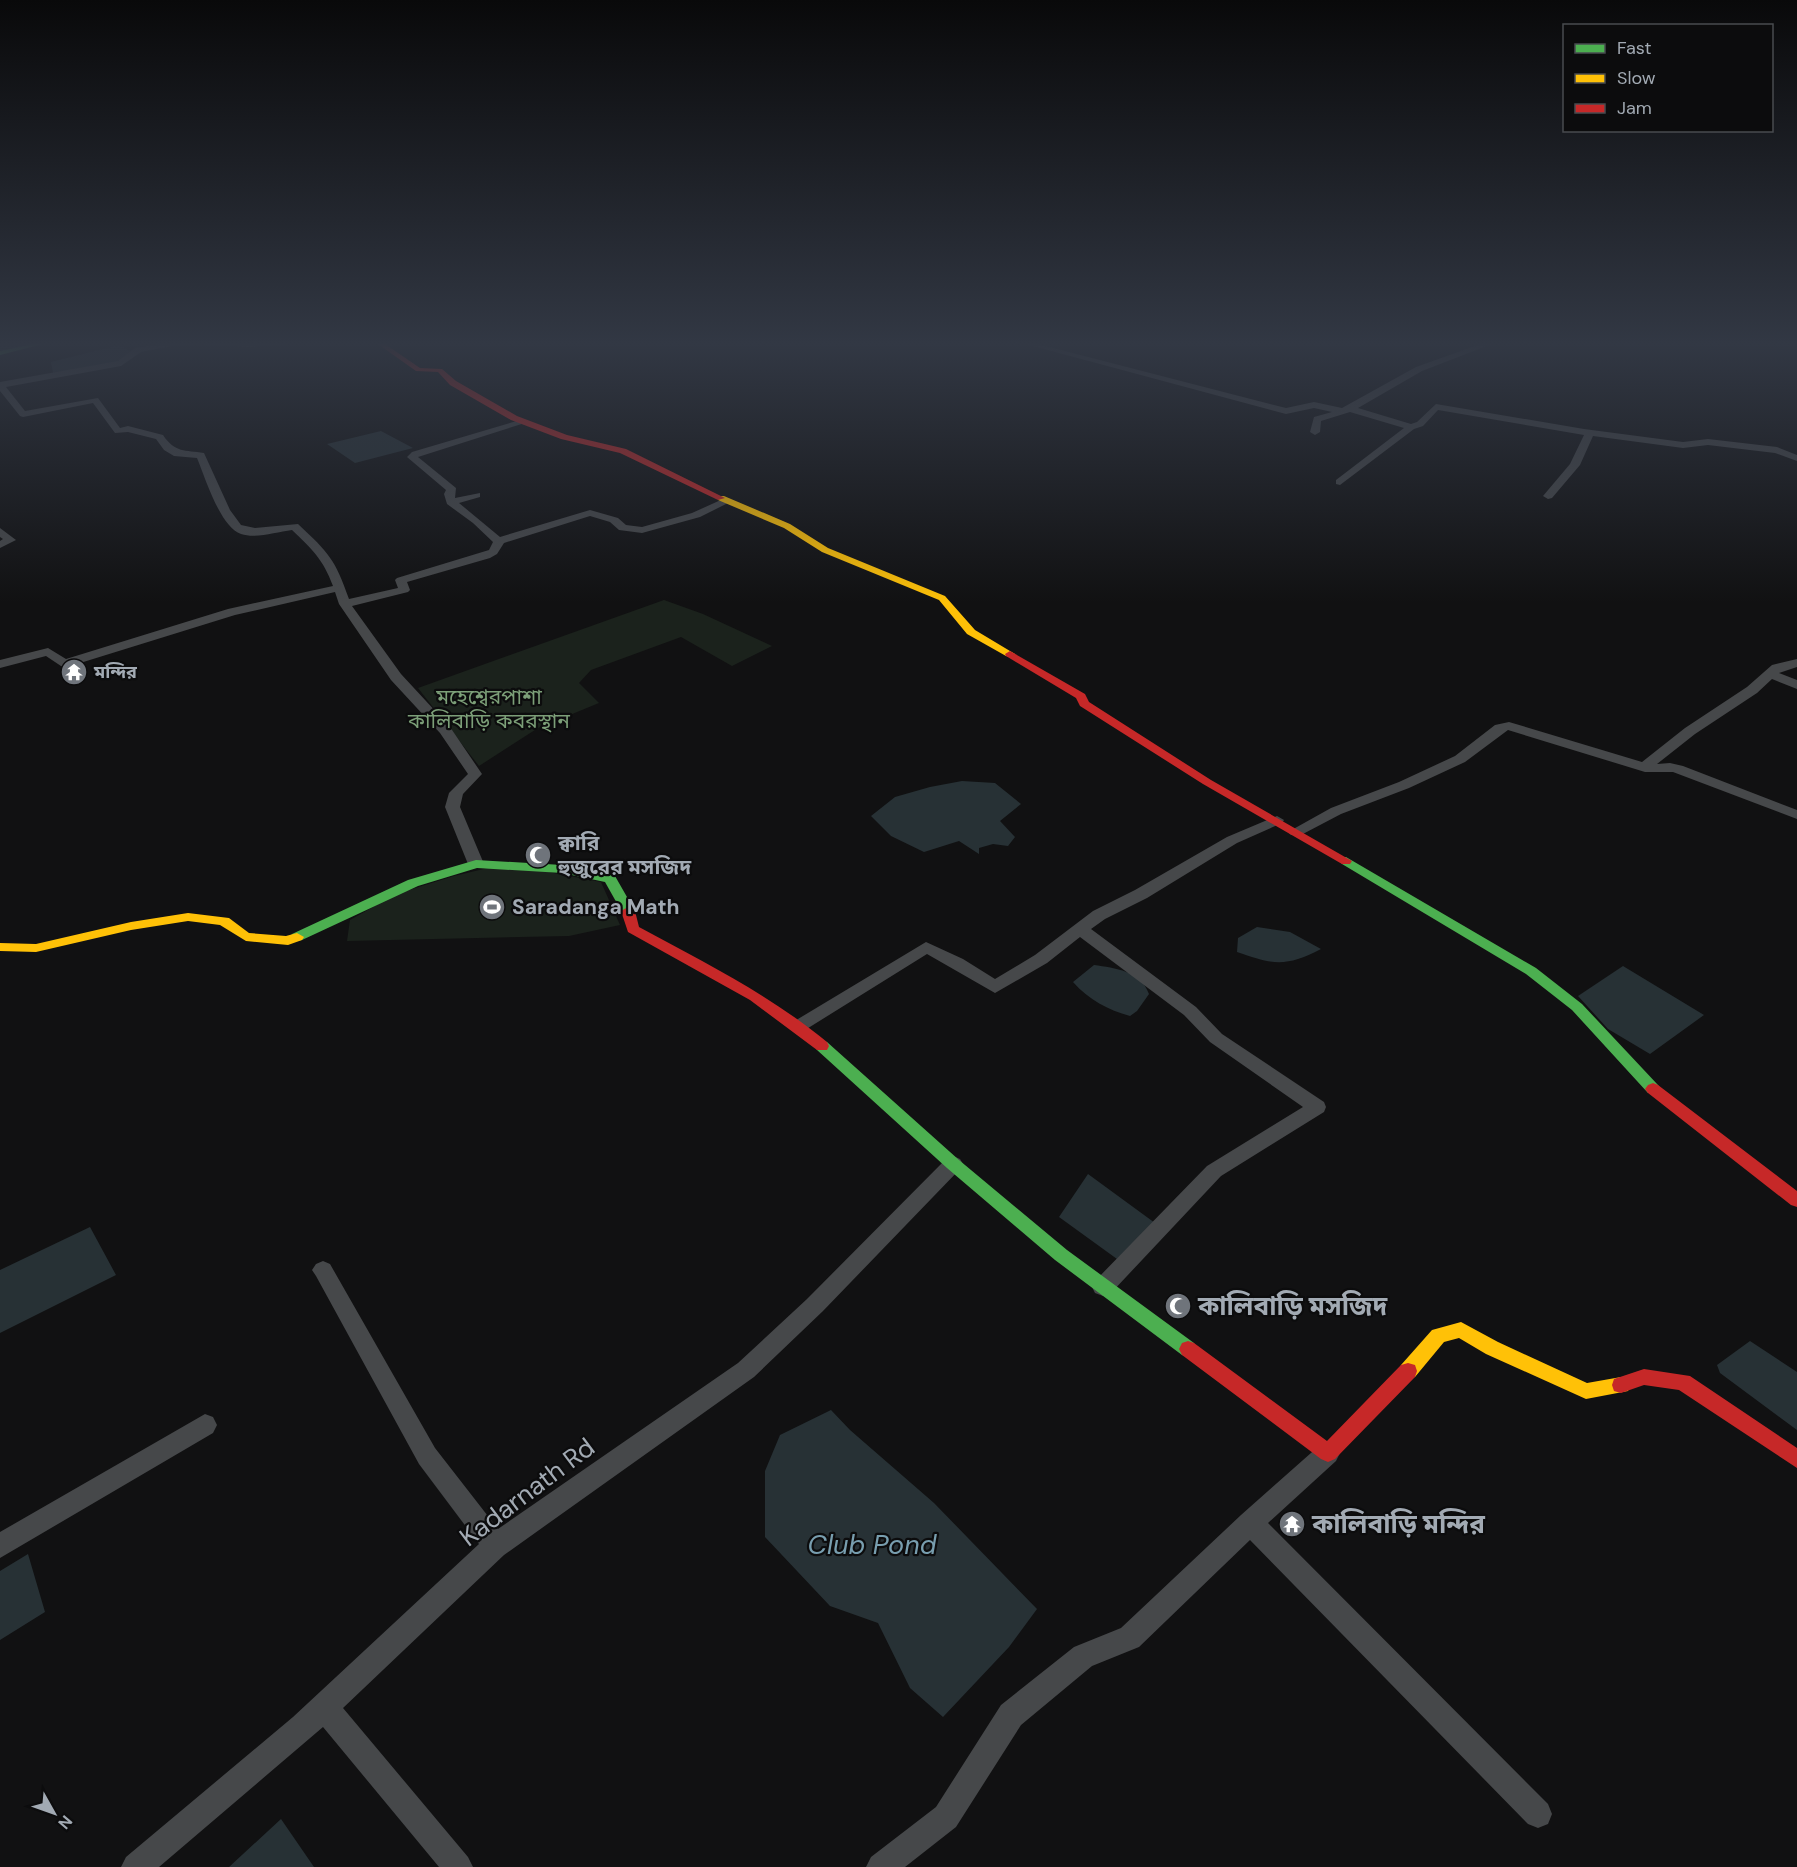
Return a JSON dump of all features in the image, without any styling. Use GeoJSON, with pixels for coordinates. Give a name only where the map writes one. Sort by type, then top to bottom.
{"type":"FeatureCollection","features":[{"type":"Feature","properties":{"kind":"street"},"geometry":{"type":"LineString","coordinates":[[129,429],[160,437],[164,446],[182,457],[201,455],[231,522],[242,531],[294,526],[324,553],[332,567],[345,604],[396,677],[444,730],[475,774],[453,801],[454,815],[476,864]]}},
{"type":"Feature","properties":{"kind":"street"},"geometry":{"type":"LineString","coordinates":[[345,604],[404,590],[400,580],[486,556],[493,552],[499,542],[477,521],[451,502],[449,494],[452,490],[412,457],[415,454],[499,429]]}},
{"type":"Feature","properties":{"kind":"street"},"geometry":{"type":"LineString","coordinates":[[542,429],[564,437],[622,451],[727,501],[787,526],[825,550],[942,598],[971,632],[1081,696],[1084,704],[1207,782],[1277,820],[1531,971],[1577,1007],[1645,1082],[1797,1200]]}},
{"type":"Feature","properties":{"kind":"street"},"geometry":{"type":"LineString","coordinates":[[1340,482],[1408,429]]}},
{"type":"Feature","properties":{"kind":"street"},"geometry":{"type":"LineString","coordinates":[[1567,429],[1683,445],[1708,442],[1777,450],[1797,458]]}},
{"type":"Feature","properties":{"kind":"street"},"geometry":{"type":"LineString","coordinates":[[1548,496],[1575,465],[1590,433]]}},
{"type":"Feature","properties":{"kind":"street"},"geometry":{"type":"LineString","coordinates":[[451,502],[476,495]]}},
{"type":"Feature","properties":{"kind":"street"},"geometry":{"type":"LineString","coordinates":[[503,540],[590,513],[614,520],[623,528],[642,530],[696,515],[727,501]]}},
{"type":"Feature","properties":{"kind":"street"},"geometry":{"type":"LineString","coordinates":[[0,531],[10,540],[0,545]]}},
{"type":"Feature","properties":{"kind":"street"},"geometry":{"type":"LineString","coordinates":[[0,664],[48,652],[64,664],[232,612],[339,588]]}},
{"type":"Feature","properties":{"kind":"street"},"geometry":{"type":"LineString","coordinates":[[1644,767],[1752,690],[1777,668],[1797,663]]}},
{"type":"Feature","properties":{"kind":"street"},"geometry":{"type":"LineString","coordinates":[[1771,674],[1797,685]]}},
{"type":"Feature","properties":{"kind":"street"},"geometry":{"type":"LineString","coordinates":[[1296,832],[1336,811],[1404,785],[1460,759],[1500,728],[1509,726],[1644,767],[1678,770],[1797,815]]}},
{"type":"Feature","properties":{"kind":"street"},"geometry":{"type":"LineString","coordinates":[[799,1026],[926,947],[995,987],[1041,959],[1099,915],[1166,880],[1204,856],[1277,820]]}},
{"type":"Feature","properties":{"kind":"street"},"geometry":{"type":"LineString","coordinates":[[0,947],[36,948],[131,926],[188,917],[224,921],[246,937],[288,941],[413,884],[476,864],[562,868],[610,879],[626,906],[633,929],[799,1026],[953,1164],[1103,1287],[1328,1453]]}},
{"type":"Feature","properties":{"kind":"street"},"geometry":{"type":"LineString","coordinates":[[1079,928],[1191,1011],[1216,1038],[1317,1107],[1214,1171],[1103,1287]]}},
{"type":"Feature","properties":{"kind":"street","name":"Kadarnath Rd"},"geometry":{"type":"LineString","coordinates":[[136,1867],[325,1708],[495,1546],[746,1370],[814,1305],[953,1164]]}},
{"type":"Feature","properties":{"kind":"street"},"geometry":{"type":"LineString","coordinates":[[323,1270],[428,1456],[495,1546]]}},
{"type":"Feature","properties":{"kind":"street"},"geometry":{"type":"LineString","coordinates":[[881,1867],[946,1817],[1011,1716],[1083,1656],[1130,1638],[1250,1523],[1328,1453],[1398,1383],[1438,1336],[1461,1330],[1492,1348],[1586,1391],[1622,1385],[1644,1377],[1683,1382],[1797,1459]]}},
{"type":"Feature","properties":{"kind":"street"},"geometry":{"type":"LineString","coordinates":[[0,1546],[205,1425]]}},
{"type":"Feature","properties":{"kind":"street"},"geometry":{"type":"LineString","coordinates":[[1250,1523],[1538,1814]]}},
{"type":"Feature","properties":{"kind":"street"},"geometry":{"type":"LineString","coordinates":[[325,1708],[459,1867]]}},
{"type":"Feature","properties":{"kind":"green space","name":"মহেশ্বেরপাশা কালিবাড়ি কবরস্থান"},"geometry":{"type":"Polygon","coordinates":[[[664,600],[703,614],[772,646],[732,666],[681,637],[591,670],[579,683],[599,703],[538,728],[479,766],[418,688],[664,600]]]}},
{"type":"Feature","properties":{"kind":"green space","name":"Saradanga Math"},"geometry":{"type":"Polygon","coordinates":[[[492,867],[538,870],[601,882],[620,925],[569,936],[347,941],[350,920],[396,894],[492,867]]]}},
{"type":"Feature","properties":{"kind":"water"},"geometry":{"type":"Polygon","coordinates":[[[381,431],[413,448],[355,463],[327,444],[381,431]]]}},
{"type":"Feature","properties":{"kind":"water"},"geometry":{"type":"Polygon","coordinates":[[[962,781],[995,783],[1021,804],[1000,821],[1015,837],[1008,846],[993,844],[979,848],[979,854],[959,841],[924,852],[891,836],[871,816],[895,797],[962,781]]]}},
{"type":"Feature","properties":{"kind":"water"},"geometry":{"type":"Polygon","coordinates":[[[1257,927],[1290,932],[1321,949],[1298,959],[1280,962],[1261,960],[1237,952],[1238,938],[1257,927]]]}},
{"type":"Feature","properties":{"kind":"water"},"geometry":{"type":"Polygon","coordinates":[[[1094,965],[1126,972],[1140,980],[1149,994],[1137,1011],[1130,1016],[1114,1011],[1092,999],[1073,982],[1094,965]]]}},
{"type":"Feature","properties":{"kind":"water"},"geometry":{"type":"Polygon","coordinates":[[[1623,966],[1704,1015],[1650,1054],[1608,1029],[1578,996],[1623,966]]]}},
{"type":"Feature","properties":{"kind":"water"},"geometry":{"type":"Polygon","coordinates":[[[1088,1174],[1155,1223],[1117,1259],[1059,1217],[1088,1174]]]}},
{"type":"Feature","properties":{"kind":"water"},"geometry":{"type":"Polygon","coordinates":[[[90,1227],[116,1275],[0,1333],[0,1270],[90,1227]]]}},
{"type":"Feature","properties":{"kind":"water"},"geometry":{"type":"Polygon","coordinates":[[[1750,1341],[1797,1372],[1797,1430],[1720,1373],[1717,1365],[1750,1341]]]}},
{"type":"Feature","properties":{"kind":"water","name":"Club Pond"},"geometry":{"type":"Polygon","coordinates":[[[831,1410],[850,1430],[934,1503],[1037,1609],[1009,1647],[943,1717],[910,1688],[878,1623],[830,1606],[765,1537],[765,1471],[780,1435],[831,1410]]]}},
{"type":"Feature","properties":{"kind":"water"},"geometry":{"type":"Polygon","coordinates":[[[28,1554],[45,1612],[0,1640],[0,1571],[28,1554]]]}},
{"type":"Feature","properties":{"kind":"water"},"geometry":{"type":"Polygon","coordinates":[[[281,1819],[314,1867],[229,1867],[281,1819]]]}},
{"type":"Feature","properties":{"kind":"traffic: fast"},"geometry":{"type":"LineString","coordinates":[[1346,861],[1531,971],[1577,1007],[1653,1089]]}},
{"type":"Feature","properties":{"kind":"traffic: fast"},"geometry":{"type":"LineString","coordinates":[[297,937],[413,883],[476,864],[562,869],[610,879],[628,911]]}},
{"type":"Feature","properties":{"kind":"traffic: fast"},"geometry":{"type":"LineString","coordinates":[[822,1046],[953,1164],[1061,1255],[1188,1349]]}},
{"type":"Feature","properties":{"kind":"traffic: slow"},"geometry":{"type":"LineString","coordinates":[[721,498],[787,526],[825,550],[942,598],[971,632],[1010,654]]}},
{"type":"Feature","properties":{"kind":"traffic: slow"},"geometry":{"type":"LineString","coordinates":[[0,947],[36,948],[131,926],[188,917],[224,921],[246,937],[288,941],[297,937]]}},
{"type":"Feature","properties":{"kind":"traffic: slow"},"geometry":{"type":"LineString","coordinates":[[1408,1371],[1438,1336],[1461,1330],[1492,1348],[1586,1391],[1621,1385]]}},
{"type":"Feature","properties":{"kind":"traffic: jam"},"geometry":{"type":"LineString","coordinates":[[543,429],[564,437],[623,451],[721,498]]}},
{"type":"Feature","properties":{"kind":"traffic: jam"},"geometry":{"type":"LineString","coordinates":[[1010,654],[1081,696],[1084,704],[1207,782],[1346,861]]}},
{"type":"Feature","properties":{"kind":"traffic: jam"},"geometry":{"type":"LineString","coordinates":[[628,911],[633,929],[755,997],[801,1028],[822,1046]]}},
{"type":"Feature","properties":{"kind":"traffic: jam"},"geometry":{"type":"LineString","coordinates":[[1653,1089],[1797,1200]]}},
{"type":"Feature","properties":{"kind":"traffic: jam"},"geometry":{"type":"LineString","coordinates":[[1188,1349],[1328,1453],[1408,1371]]}},
{"type":"Feature","properties":{"kind":"traffic: jam"},"geometry":{"type":"LineString","coordinates":[[1621,1385],[1644,1377],[1683,1382],[1797,1459]]}},
{"type":"Feature","properties":{"kind":"place","name":"মন্দির"},"geometry":{"type":"Point","coordinates":[74,672]}},
{"type":"Feature","properties":{"kind":"place","name":"ক্বারি হুজুরের মসজিদ"},"geometry":{"type":"Point","coordinates":[538,855]}},
{"type":"Feature","properties":{"kind":"place","name":"Saradanga Math"},"geometry":{"type":"Point","coordinates":[492,907]}},
{"type":"Feature","properties":{"kind":"place","name":"কালিবাড়ি মসজিদ"},"geometry":{"type":"Point","coordinates":[1178,1306]}},
{"type":"Feature","properties":{"kind":"place","name":"কালিবাড়ি মন্দির"},"geometry":{"type":"Point","coordinates":[1292,1524]}}]}
